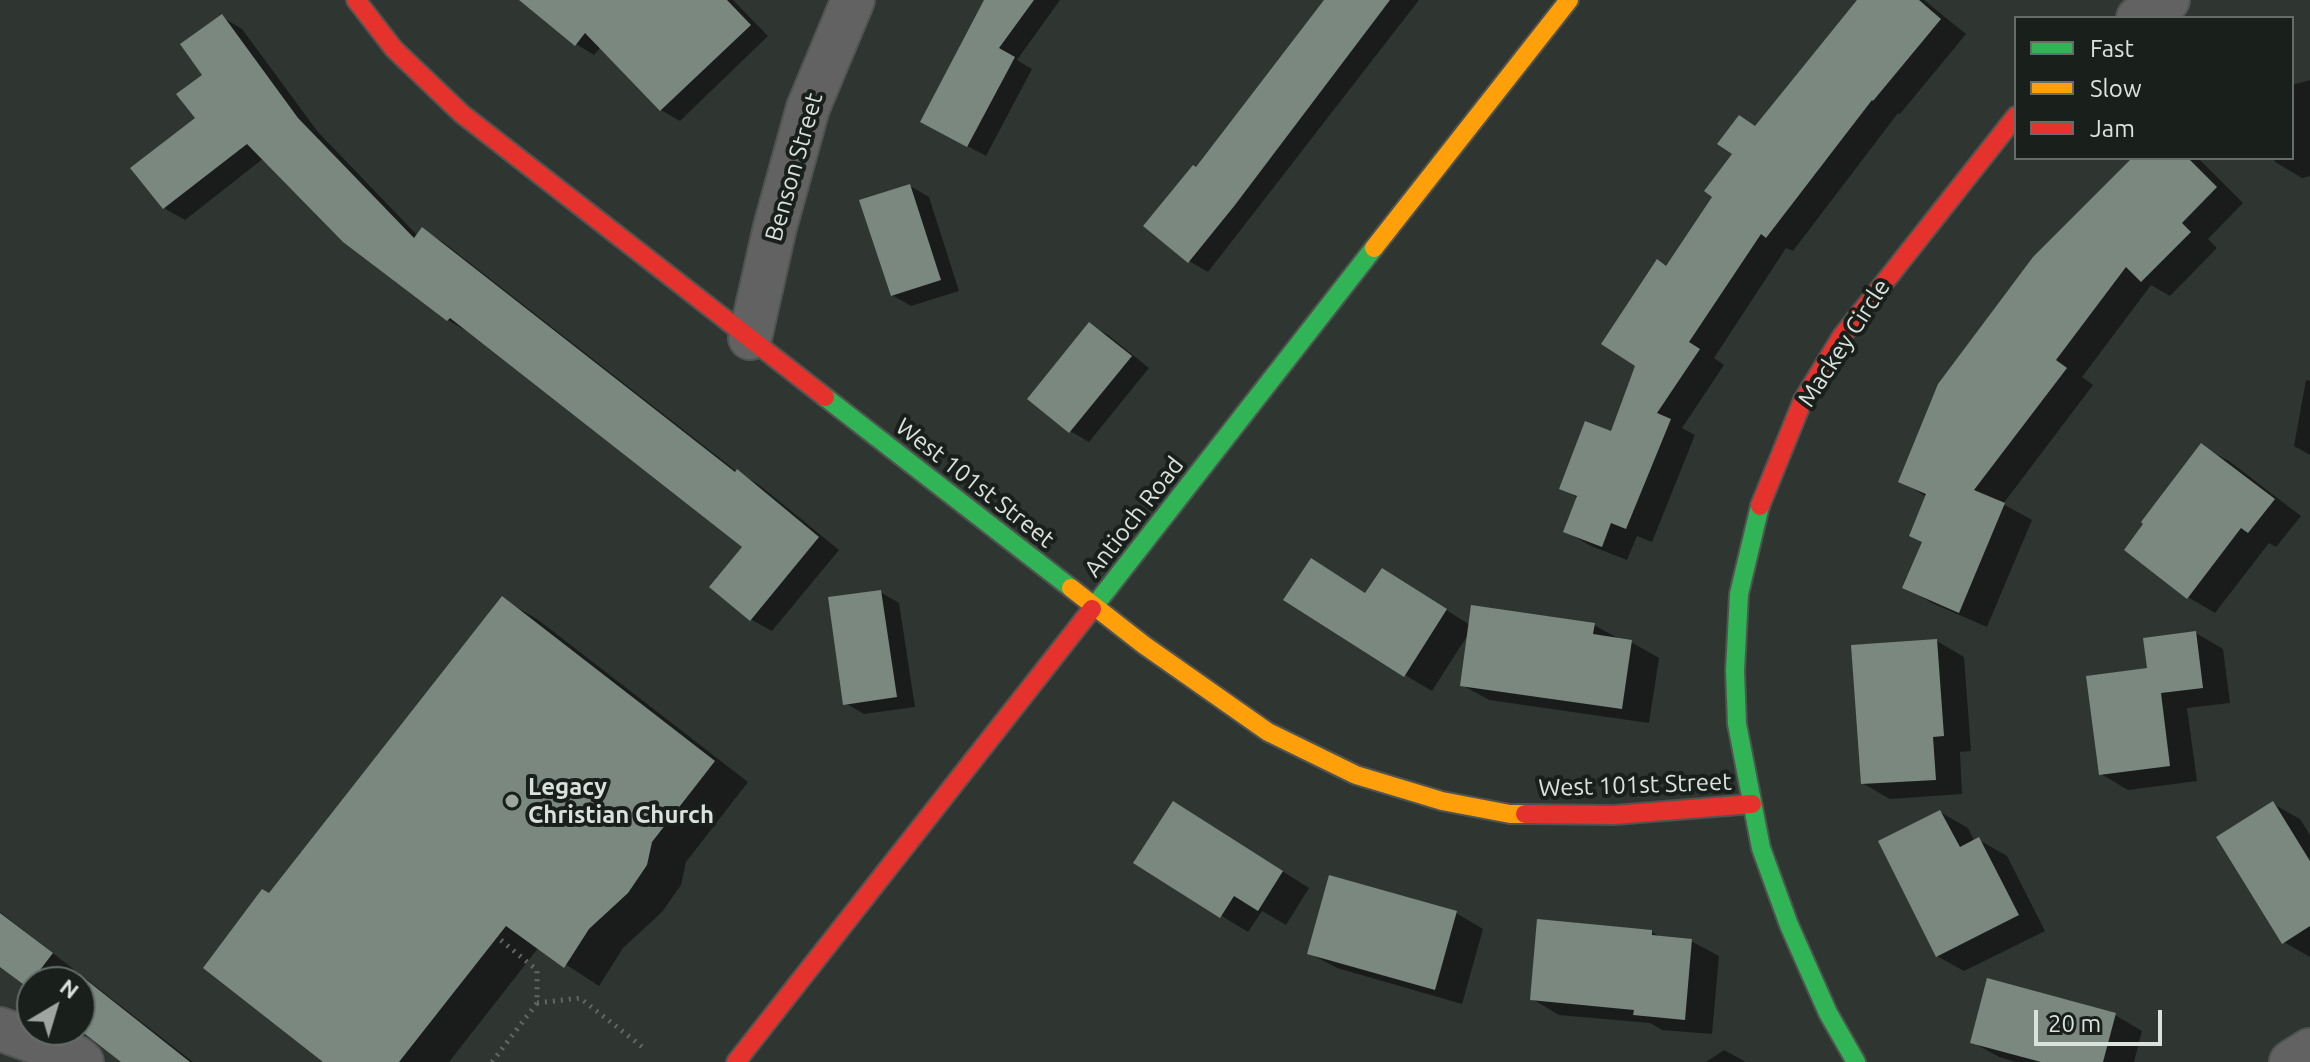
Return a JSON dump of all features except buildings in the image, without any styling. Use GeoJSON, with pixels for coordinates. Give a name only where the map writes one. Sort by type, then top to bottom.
{"type":"FeatureCollection","features":[{"type":"Feature","properties":{"kind":"street","name":"West 101st Street"},"geometry":{"type":"LineString","coordinates":[[356,0],[394,49],[462,114],[1187,677],[1268,732],[1356,775],[1442,801],[1510,814],[1614,815],[1752,804]]}},
{"type":"Feature","properties":{"kind":"street","name":"Benson Street"},"geometry":{"type":"LineString","coordinates":[[750,338],[775,227],[808,108],[853,0]]}},
{"type":"Feature","properties":{"kind":"street","name":"Antioch Road"},"geometry":{"type":"LineString","coordinates":[[736,1062],[1569,0]]}},
{"type":"Feature","properties":{"kind":"street"},"geometry":{"type":"LineString","coordinates":[[2141,16],[2168,0]]}},
{"type":"Feature","properties":{"kind":"street","name":"Mackey Circle"},"geometry":{"type":"LineString","coordinates":[[1856,1062],[1828,1013],[1789,925],[1761,848],[1737,724],[1735,671],[1739,594],[1762,498],[1803,400],[1842,336],[2014,119]]}},
{"type":"Feature","properties":{"kind":"street"},"geometry":{"type":"LineString","coordinates":[[0,1029],[82,1062]]}},
{"type":"Feature","properties":{"kind":"street"},"geometry":{"type":"LineString","coordinates":[[2291,1062],[2310,1050]]}},
{"type":"Feature","properties":{"kind":"path"},"geometry":{"type":"LineString","coordinates":[[492,1062],[537,1003],[537,970],[497,937]]}},
{"type":"Feature","properties":{"kind":"path"},"geometry":{"type":"LineString","coordinates":[[537,1003],[580,998],[645,1049]]}},
{"type":"Feature","properties":{"kind":"traffic: fast"},"geometry":{"type":"LineString","coordinates":[[1092,609],[1374,248]]}},
{"type":"Feature","properties":{"kind":"traffic: fast"},"geometry":{"type":"LineString","coordinates":[[825,397],[1071,588]]}},
{"type":"Feature","properties":{"kind":"traffic: fast"},"geometry":{"type":"LineString","coordinates":[[1760,506],[1739,594],[1735,671],[1737,724],[1761,848],[1789,925],[1828,1013],[1856,1062]]}},
{"type":"Feature","properties":{"kind":"traffic: slow"},"geometry":{"type":"LineString","coordinates":[[1374,248],[1569,0]]}},
{"type":"Feature","properties":{"kind":"traffic: slow"},"geometry":{"type":"LineString","coordinates":[[1071,588],[1144,645],[1268,732],[1356,775],[1442,801],[1525,814]]}},
{"type":"Feature","properties":{"kind":"traffic: jam"},"geometry":{"type":"LineString","coordinates":[[356,0],[394,49],[462,114],[825,397]]}},
{"type":"Feature","properties":{"kind":"traffic: jam"},"geometry":{"type":"LineString","coordinates":[[1760,506],[1803,400],[1842,336],[2014,119]]}},
{"type":"Feature","properties":{"kind":"traffic: jam"},"geometry":{"type":"LineString","coordinates":[[736,1062],[1092,609]]}},
{"type":"Feature","properties":{"kind":"traffic: jam"},"geometry":{"type":"LineString","coordinates":[[1525,814],[1614,815],[1752,804]]}},
{"type":"Feature","properties":{"kind":"place","name":"Legacy Christian Church"},"geometry":{"type":"Point","coordinates":[512,801]}}]}
